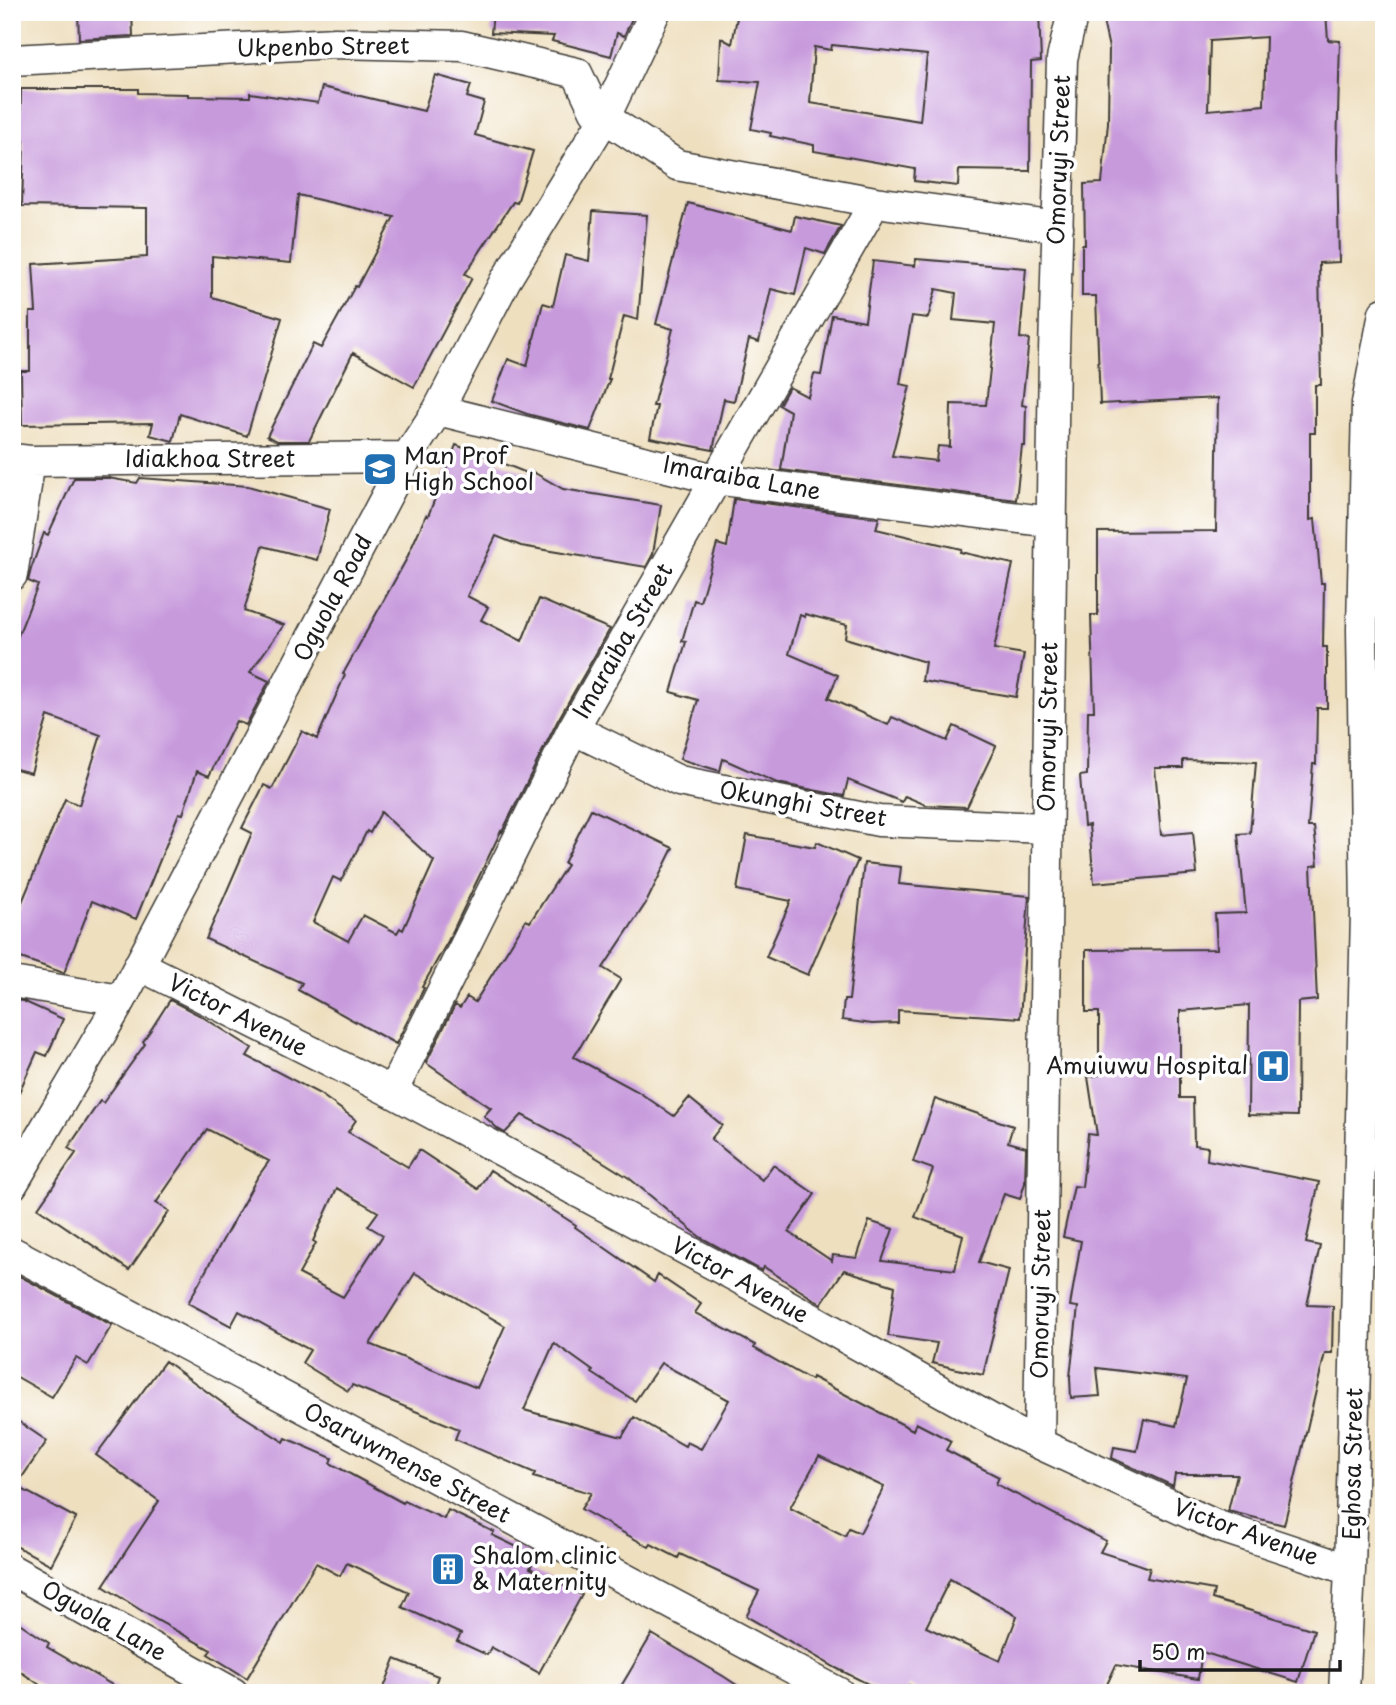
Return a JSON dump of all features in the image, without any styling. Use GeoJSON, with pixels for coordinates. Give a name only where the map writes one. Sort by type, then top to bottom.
{"type":"FeatureCollection","features":[{"type":"Feature","properties":{"kind":"street","name":"Oguola Road"},"geometry":{"type":"LineString","coordinates":[[12,1185],[121,1000],[407,457],[438,410],[505,281],[604,119],[655,12]]}},
{"type":"Feature","properties":{"kind":"street","name":"Omoruyi Street"},"geometry":{"type":"LineString","coordinates":[[1039,1443],[1046,828],[1058,227],[1062,59],[1073,12]]}},
{"type":"Feature","properties":{"kind":"street","name":"Ukpenbo Street"},"geometry":{"type":"LineString","coordinates":[[12,60],[335,43],[462,46],[577,73],[595,111],[604,119]]}},
{"type":"Feature","properties":{"kind":"street"},"geometry":{"type":"LineString","coordinates":[[604,119],[677,165],[875,202],[1058,227]]}},
{"type":"Feature","properties":{"kind":"street","name":"Imaraiba Street"},"geometry":{"type":"LineString","coordinates":[[392,1092],[573,729],[875,202]]}},
{"type":"Feature","properties":{"kind":"street","name":"Eghosa Street"},"geometry":{"type":"LineString","coordinates":[[1344,1693],[1375,913],[1373,628],[1367,403],[1384,313]]}},
{"type":"Feature","properties":{"kind":"street","name":"Imaraiba Lane"},"geometry":{"type":"LineString","coordinates":[[438,410],[715,479],[1051,522]]}},
{"type":"Feature","properties":{"kind":"street","name":"Idiakhoa Street"},"geometry":{"type":"LineString","coordinates":[[21,460],[407,457]]}},
{"type":"Feature","properties":{"kind":"street"},"geometry":{"type":"LineString","coordinates":[[12,575],[21,460]]}},
{"type":"Feature","properties":{"kind":"street","name":"Okunghi Street"},"geometry":{"type":"LineString","coordinates":[[573,729],[678,781],[879,821],[1046,828]]}},
{"type":"Feature","properties":{"kind":"street","name":"Victor Avenue"},"geometry":{"type":"LineString","coordinates":[[139,965],[392,1092],[1039,1443],[1215,1525],[1350,1570]]}},
{"type":"Feature","properties":{"kind":"street"},"geometry":{"type":"LineString","coordinates":[[12,982],[121,1000]]}},
{"type":"Feature","properties":{"kind":"street","name":"Osaruwmense Street"},"geometry":{"type":"LineString","coordinates":[[12,1252],[839,1693]]}},
{"type":"Feature","properties":{"kind":"street","name":"Oguola Lane"},"geometry":{"type":"LineString","coordinates":[[12,1570],[233,1693]]}},
{"type":"Feature","properties":{"kind":"building"},"geometry":{"type":"Polygon","coordinates":[[[78,12],[132,12],[133,36],[79,39],[78,12]]]}},
{"type":"Feature","properties":{"kind":"building"},"geometry":{"type":"Polygon","coordinates":[[[493,12],[635,12],[624,36],[617,33],[611,56],[552,41],[554,36],[491,33],[493,12]]]}},
{"type":"Feature","properties":{"kind":"building"},"geometry":{"type":"Polygon","coordinates":[[[738,12],[1039,12],[1041,61],[1031,62],[1030,171],[959,170],[958,186],[914,181],[915,169],[814,151],[814,145],[770,136],[771,133],[751,129],[760,82],[719,80],[721,38],[732,44],[738,12]],[[832,45],[831,50],[814,47],[810,103],[920,121],[927,55],[832,45]]]}},
{"type":"Feature","properties":{"kind":"building"},"geometry":{"type":"Polygon","coordinates":[[[1101,12],[1326,12],[1328,40],[1340,41],[1337,151],[1339,262],[1319,263],[1321,385],[1315,385],[1315,433],[1310,433],[1310,520],[1315,519],[1321,583],[1324,583],[1323,647],[1327,647],[1327,708],[1317,708],[1316,764],[1313,764],[1308,827],[1314,827],[1318,865],[1311,866],[1317,1000],[1298,1002],[1297,1116],[1248,1115],[1249,1005],[1180,1011],[1180,1098],[1193,1098],[1194,1145],[1208,1147],[1207,1160],[1319,1182],[1306,1243],[1320,1246],[1307,1305],[1333,1306],[1332,1353],[1325,1353],[1284,1525],[1228,1511],[1237,1474],[1175,1474],[1173,1486],[1112,1458],[1114,1447],[1137,1451],[1144,1419],[1176,1426],[1187,1379],[1097,1368],[1100,1396],[1071,1398],[1070,1377],[1078,1307],[1070,1306],[1081,1241],[1063,1237],[1074,1186],[1082,1187],[1088,1134],[1097,1135],[1088,1077],[1099,1075],[1099,1012],[1086,1012],[1086,950],[1217,949],[1215,914],[1246,913],[1238,834],[1250,833],[1256,762],[1183,760],[1183,768],[1155,768],[1161,835],[1193,832],[1197,874],[1094,883],[1089,825],[1084,826],[1080,776],[1087,775],[1088,711],[1094,711],[1091,615],[1098,615],[1098,532],[1216,531],[1218,398],[1100,404],[1096,296],[1082,296],[1082,245],[1085,245],[1084,184],[1102,183],[1108,123],[1109,48],[1101,12]],[[1266,37],[1210,41],[1208,110],[1264,105],[1266,37]]]}},
{"type":"Feature","properties":{"kind":"building"},"geometry":{"type":"Polygon","coordinates":[[[435,75],[471,85],[467,97],[484,102],[475,135],[533,151],[517,203],[513,202],[465,274],[472,278],[414,387],[353,353],[309,441],[277,441],[267,436],[313,344],[321,348],[394,217],[298,195],[291,263],[212,256],[212,297],[282,318],[247,436],[180,414],[173,441],[150,435],[153,423],[22,425],[21,371],[30,371],[30,312],[36,312],[33,264],[147,257],[147,208],[22,206],[24,141],[20,141],[21,89],[138,89],[138,93],[188,96],[250,97],[250,93],[318,103],[322,87],[424,111],[435,75]]]}},
{"type":"Feature","properties":{"kind":"building"},"geometry":{"type":"Polygon","coordinates":[[[688,203],[792,230],[795,216],[841,226],[825,254],[806,248],[795,295],[771,289],[759,342],[749,339],[734,401],[724,399],[713,450],[650,438],[657,406],[653,406],[673,329],[656,324],[688,203]]]}},
{"type":"Feature","properties":{"kind":"building"},"geometry":{"type":"Polygon","coordinates":[[[593,211],[647,215],[638,320],[624,316],[610,379],[590,430],[527,414],[492,401],[508,359],[527,366],[543,303],[553,306],[565,255],[589,261],[593,211]]]}},
{"type":"Feature","properties":{"kind":"building"},"geometry":{"type":"Polygon","coordinates":[[[916,259],[1026,268],[1020,338],[1029,339],[1022,405],[1026,406],[1025,446],[1022,446],[1016,500],[781,470],[790,411],[779,405],[789,387],[808,397],[814,374],[821,375],[832,315],[865,321],[873,261],[915,266],[916,259]],[[936,289],[928,318],[912,316],[900,384],[910,386],[892,456],[936,461],[938,446],[950,447],[951,404],[986,405],[995,324],[953,320],[956,293],[936,289]]]}},
{"type":"Feature","properties":{"kind":"building"},"geometry":{"type":"Polygon","coordinates":[[[456,445],[532,475],[533,472],[563,489],[661,505],[653,554],[646,567],[521,546],[496,536],[467,596],[488,607],[481,620],[522,641],[539,599],[610,629],[558,720],[448,941],[422,987],[424,988],[396,1044],[298,990],[302,983],[206,939],[252,833],[242,828],[264,785],[272,789],[302,731],[317,739],[345,675],[343,674],[406,560],[426,515],[428,516],[456,445]],[[381,812],[370,833],[367,831],[341,881],[333,877],[313,922],[348,941],[363,915],[397,933],[400,928],[403,930],[434,861],[381,812]]]}},
{"type":"Feature","properties":{"kind":"building"},"geometry":{"type":"Polygon","coordinates":[[[74,478],[108,478],[137,483],[140,478],[248,486],[330,509],[317,560],[263,546],[244,611],[284,625],[250,672],[269,681],[246,725],[236,721],[209,776],[197,771],[183,814],[179,813],[136,919],[92,901],[64,973],[12,955],[12,926],[65,799],[79,805],[101,735],[48,716],[31,773],[12,768],[12,651],[38,585],[28,581],[31,569],[44,533],[48,535],[74,478]]]}},
{"type":"Feature","properties":{"kind":"building"},"geometry":{"type":"Polygon","coordinates":[[[734,499],[879,518],[876,529],[1013,564],[994,649],[1024,654],[1016,697],[922,681],[925,662],[845,638],[847,625],[805,614],[805,617],[800,615],[789,654],[838,675],[828,698],[888,725],[892,717],[947,741],[954,726],[996,746],[967,807],[926,805],[905,796],[902,802],[848,780],[844,796],[777,783],[723,759],[720,771],[680,759],[698,700],[671,692],[686,642],[682,641],[694,600],[700,602],[717,544],[727,547],[734,499]]]}},
{"type":"Feature","properties":{"kind":"building"},"geometry":{"type":"Polygon","coordinates":[[[591,809],[673,848],[646,903],[603,968],[621,979],[574,1057],[637,1091],[674,1116],[689,1098],[722,1125],[711,1139],[762,1180],[773,1165],[815,1194],[789,1232],[832,1261],[833,1255],[857,1258],[869,1221],[893,1229],[882,1261],[955,1270],[963,1235],[915,1217],[933,1169],[913,1162],[935,1099],[1013,1126],[1008,1142],[1026,1147],[1025,1183],[1020,1199],[1004,1194],[979,1262],[1009,1270],[983,1375],[932,1363],[937,1343],[888,1336],[895,1286],[844,1270],[821,1304],[764,1267],[762,1271],[700,1237],[629,1178],[565,1138],[522,1115],[505,1133],[498,1129],[484,1116],[491,1108],[426,1063],[455,1005],[460,1008],[467,997],[475,1002],[526,920],[530,922],[567,865],[564,863],[591,809]]]}},
{"type":"Feature","properties":{"kind":"building"},"geometry":{"type":"Polygon","coordinates":[[[747,835],[815,847],[817,842],[858,860],[808,975],[766,957],[791,901],[737,890],[747,835]]]}},
{"type":"Feature","properties":{"kind":"building"},"geometry":{"type":"Polygon","coordinates":[[[864,863],[901,867],[899,884],[1029,896],[1020,1018],[898,1010],[898,1023],[872,1024],[842,1020],[844,1000],[849,1000],[864,863]]]}},
{"type":"Feature","properties":{"kind":"building"},"geometry":{"type":"Polygon","coordinates":[[[12,1000],[23,1001],[63,1019],[47,1056],[37,1052],[12,1108],[12,1000]]]}},
{"type":"Feature","properties":{"kind":"building"},"geometry":{"type":"Polygon","coordinates":[[[170,1000],[252,1048],[247,1056],[320,1094],[356,1120],[348,1132],[408,1167],[419,1150],[478,1189],[490,1170],[576,1225],[575,1227],[654,1282],[658,1275],[701,1304],[695,1313],[755,1345],[754,1348],[811,1380],[812,1377],[913,1430],[916,1423],[951,1441],[946,1450],[999,1477],[996,1484],[1106,1541],[1100,1552],[1150,1568],[1147,1578],[1214,1590],[1212,1599],[1314,1630],[1298,1682],[1202,1652],[1198,1679],[1116,1665],[1103,1693],[926,1693],[909,1685],[905,1693],[886,1693],[836,1668],[746,1616],[759,1591],[680,1554],[678,1558],[651,1544],[649,1547],[581,1509],[591,1493],[533,1477],[535,1473],[455,1439],[459,1429],[352,1385],[348,1391],[302,1363],[310,1350],[239,1311],[231,1326],[188,1303],[269,1161],[207,1129],[156,1203],[169,1211],[129,1270],[38,1208],[76,1153],[68,1148],[100,1101],[103,1103],[145,1044],[143,1042],[170,1000]],[[337,1188],[313,1241],[316,1243],[299,1274],[343,1297],[383,1235],[368,1226],[378,1212],[337,1188]],[[415,1273],[370,1344],[477,1388],[505,1326],[415,1273]],[[554,1343],[524,1410],[622,1437],[634,1417],[685,1446],[687,1442],[701,1449],[729,1400],[661,1363],[635,1401],[592,1373],[593,1371],[554,1343]],[[819,1456],[790,1508],[845,1536],[849,1528],[860,1533],[884,1487],[819,1456]],[[950,1579],[926,1627],[1000,1661],[1017,1616],[950,1579]]]}},
{"type":"Feature","properties":{"kind":"building"},"geometry":{"type":"Polygon","coordinates":[[[12,1272],[112,1325],[88,1365],[76,1358],[52,1397],[12,1374],[12,1272]]]}},
{"type":"Feature","properties":{"kind":"building"},"geometry":{"type":"Polygon","coordinates":[[[165,1361],[224,1404],[284,1442],[286,1438],[332,1458],[330,1463],[403,1503],[404,1501],[444,1519],[448,1510],[536,1556],[530,1568],[582,1595],[539,1673],[491,1647],[487,1655],[457,1641],[461,1634],[402,1607],[409,1592],[347,1563],[340,1576],[316,1563],[247,1678],[208,1654],[211,1650],[103,1586],[159,1501],[96,1455],[165,1361]]]}},
{"type":"Feature","properties":{"kind":"building"},"geometry":{"type":"Polygon","coordinates":[[[12,1417],[47,1441],[16,1486],[76,1518],[51,1565],[12,1544],[12,1417]]]}},
{"type":"Feature","properties":{"kind":"building"},"geometry":{"type":"Polygon","coordinates":[[[12,1618],[49,1643],[47,1647],[126,1693],[52,1693],[12,1666],[12,1618]]]}},
{"type":"Feature","properties":{"kind":"building"},"geometry":{"type":"Polygon","coordinates":[[[652,1634],[723,1676],[749,1693],[617,1693],[652,1634]]]}},
{"type":"Feature","properties":{"kind":"building"},"geometry":{"type":"Polygon","coordinates":[[[395,1659],[438,1676],[432,1693],[382,1693],[395,1659]]]}},
{"type":"Feature","properties":{"kind":"place","name":"Man Prof High School"},"geometry":{"type":"Point","coordinates":[380,469]}},
{"type":"Feature","properties":{"kind":"place","name":"Amuiuwu Hospital"},"geometry":{"type":"Point","coordinates":[1273,1066]}},
{"type":"Feature","properties":{"kind":"place","name":"Shalom clinic & Maternity"},"geometry":{"type":"Point","coordinates":[448,1569]}}]}
